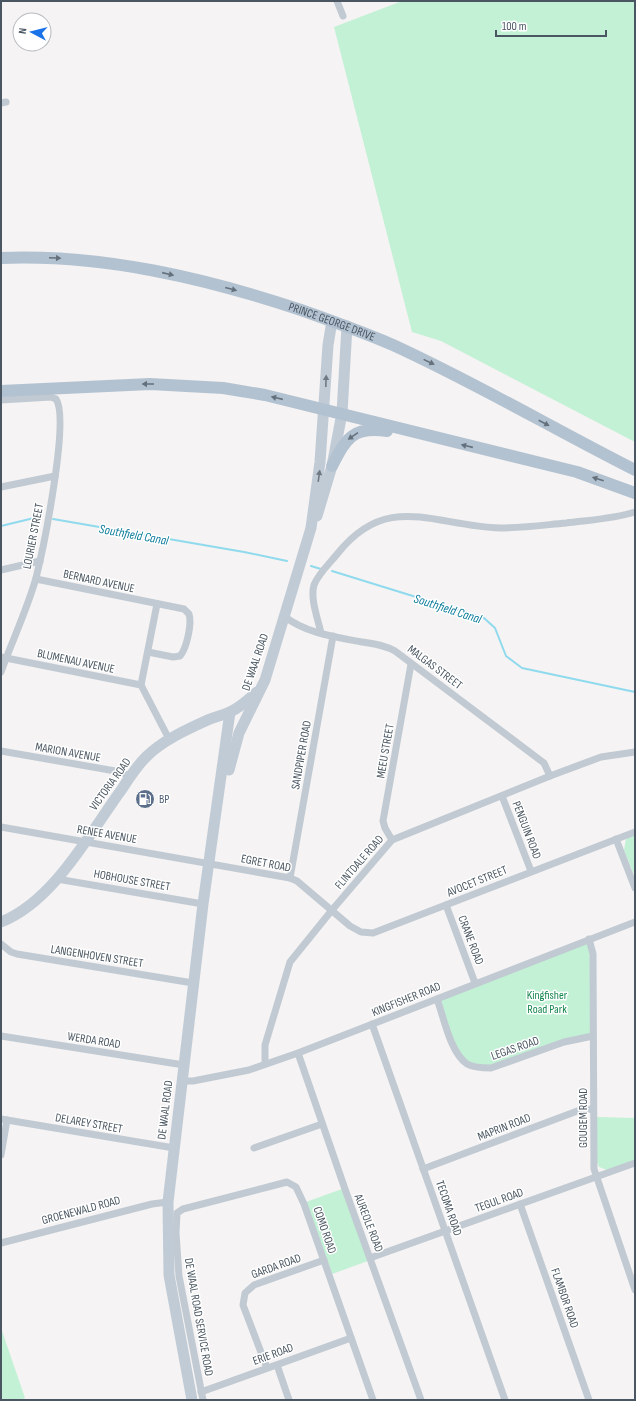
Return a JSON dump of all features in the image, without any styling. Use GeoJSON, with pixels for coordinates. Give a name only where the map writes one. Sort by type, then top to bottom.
{"type":"FeatureCollection","features":[{"type":"Feature","properties":{"kind":"main road","name":"PRINCE GEORGE DRIVE"},"geometry":{"type":"LineString","coordinates":[[1,258],[63,259],[142,268],[260,297],[347,326],[394,345],[439,367],[635,470]]}},
{"type":"Feature","properties":{"kind":"main road","name":"DE WAAL ROAD"},"geometry":{"type":"LineString","coordinates":[[311,528],[320,462],[325,409],[328,345],[332,321]]}},
{"type":"Feature","properties":{"kind":"main road","name":"DE WAAL ROAD"},"geometry":{"type":"LineString","coordinates":[[216,825],[241,728],[262,687],[311,528],[322,504],[332,466],[342,413],[347,326]]}},
{"type":"Feature","properties":{"kind":"main road"},"geometry":{"type":"LineString","coordinates":[[1,391],[90,385],[150,384],[188,385],[265,395],[577,472],[635,493]]}},
{"type":"Feature","properties":{"kind":"main road"},"geometry":{"type":"LineString","coordinates":[[332,466],[344,443],[354,434],[374,429],[391,431],[404,430]]}},
{"type":"Feature","properties":{"kind":"main road","name":"VICTORIA ROAD"},"geometry":{"type":"LineString","coordinates":[[1,922],[25,910],[38,900],[58,879],[84,841],[149,754],[169,739],[211,719],[230,712],[243,704],[262,687]]}},
{"type":"Feature","properties":{"kind":"main road","name":"DE WAAL ROAD"},"geometry":{"type":"LineString","coordinates":[[192,1399],[169,1275],[168,1202],[203,904],[216,825],[230,712]]}},
{"type":"Feature","properties":{"kind":"main road"},"geometry":{"type":"LineString","coordinates":[[230,712],[241,728]]}},
{"type":"Feature","properties":{"kind":"street"},"geometry":{"type":"LineString","coordinates":[[337,1],[343,16]]}},
{"type":"Feature","properties":{"kind":"street","name":"LOURIER STREET"},"geometry":{"type":"LineString","coordinates":[[1,400],[46,397],[56,399],[60,409],[55,476],[40,562],[36,579],[4,657],[1,672]]}},
{"type":"Feature","properties":{"kind":"street"},"geometry":{"type":"LineString","coordinates":[[1,487],[55,476]]}},
{"type":"Feature","properties":{"kind":"street"},"geometry":{"type":"LineString","coordinates":[[321,633],[314,599],[314,584],[351,538],[376,522],[400,516],[414,516],[472,526],[508,528],[607,518],[635,512]]}},
{"type":"Feature","properties":{"kind":"street"},"geometry":{"type":"LineString","coordinates":[[1,570],[40,562]]}},
{"type":"Feature","properties":{"kind":"street","name":"BERNARD AVENUE"},"geometry":{"type":"LineString","coordinates":[[36,579],[184,610],[189,614],[190,621],[184,650],[180,656],[173,657],[148,652]]}},
{"type":"Feature","properties":{"kind":"street"},"geometry":{"type":"LineString","coordinates":[[157,604],[141,685],[169,739]]}},
{"type":"Feature","properties":{"kind":"street","name":"MALGAS STREET"},"geometry":{"type":"LineString","coordinates":[[284,616],[295,624],[321,633],[388,647],[544,763],[550,776]]}},
{"type":"Feature","properties":{"kind":"street","name":"SANDPIPER ROAD"},"geometry":{"type":"LineString","coordinates":[[290,878],[333,636]]}},
{"type":"Feature","properties":{"kind":"street","name":"BLUMENAU AVENUE"},"geometry":{"type":"LineString","coordinates":[[4,657],[141,685]]}},
{"type":"Feature","properties":{"kind":"street","name":"MEEU STREET"},"geometry":{"type":"LineString","coordinates":[[392,840],[383,821],[411,664]]}},
{"type":"Feature","properties":{"kind":"street","name":"MARION AVENUE"},"geometry":{"type":"LineString","coordinates":[[1,751],[121,772],[131,777]]}},
{"type":"Feature","properties":{"kind":"street","name":"FLINTDALE ROAD"},"geometry":{"type":"LineString","coordinates":[[265,1064],[265,1045],[290,962],[392,840],[601,757],[635,752]]}},
{"type":"Feature","properties":{"kind":"street","name":"PENGUIN ROAD"},"geometry":{"type":"LineString","coordinates":[[502,796],[531,871]]}},
{"type":"Feature","properties":{"kind":"street","name":"RENEE AVENUE"},"geometry":{"type":"LineString","coordinates":[[1,827],[210,862]]}},
{"type":"Feature","properties":{"kind":"street","name":"AVOCET STREET"},"geometry":{"type":"LineString","coordinates":[[332,910],[350,926],[361,932],[373,932],[635,832]]}},
{"type":"Feature","properties":{"kind":"street"},"geometry":{"type":"LineString","coordinates":[[616,839],[635,888]]}},
{"type":"Feature","properties":{"kind":"street","name":"EGRET ROAD"},"geometry":{"type":"LineString","coordinates":[[210,862],[217,865],[290,878],[332,910]]}},
{"type":"Feature","properties":{"kind":"street","name":"HOBHOUSE STREET"},"geometry":{"type":"LineString","coordinates":[[58,879],[203,904]]}},
{"type":"Feature","properties":{"kind":"street","name":"CRANE ROAD"},"geometry":{"type":"LineString","coordinates":[[446,905],[476,983]]}},
{"type":"Feature","properties":{"kind":"street","name":"KINGFISHER ROAD"},"geometry":{"type":"LineString","coordinates":[[182,1081],[193,1081],[249,1070],[635,922]]}},
{"type":"Feature","properties":{"kind":"street","name":"GOUGEM ROAD"},"geometry":{"type":"LineString","coordinates":[[590,939],[593,954],[595,1177],[635,1290]]}},
{"type":"Feature","properties":{"kind":"street","name":"LANGENHOVEN STREET"},"geometry":{"type":"LineString","coordinates":[[1,944],[6,949],[17,954],[193,984]]}},
{"type":"Feature","properties":{"kind":"street","name":"LEGAS ROAD"},"geometry":{"type":"LineString","coordinates":[[437,999],[454,1050],[468,1065],[479,1068],[491,1068],[564,1042],[593,1036]]}},
{"type":"Feature","properties":{"kind":"street","name":"TECOMA ROAD"},"geometry":{"type":"LineString","coordinates":[[372,1024],[505,1400]]}},
{"type":"Feature","properties":{"kind":"street","name":"WERDA ROAD"},"geometry":{"type":"LineString","coordinates":[[1,1036],[184,1066]]}},
{"type":"Feature","properties":{"kind":"street","name":"AUREOLE ROAD"},"geometry":{"type":"LineString","coordinates":[[298,1052],[322,1124],[421,1400]]}},
{"type":"Feature","properties":{"kind":"street","name":"MAPRIN ROAD"},"geometry":{"type":"LineString","coordinates":[[423,1169],[580,1110],[594,1110]]}},
{"type":"Feature","properties":{"kind":"street"},"geometry":{"type":"LineString","coordinates":[[1,1155],[4,1120]]}},
{"type":"Feature","properties":{"kind":"street","name":"DELAREY STREET"},"geometry":{"type":"LineString","coordinates":[[4,1120],[174,1148]]}},
{"type":"Feature","properties":{"kind":"street"},"geometry":{"type":"LineString","coordinates":[[254,1148],[322,1124]]}},
{"type":"Feature","properties":{"kind":"street","name":"TEGUL ROAD"},"geometry":{"type":"LineString","coordinates":[[370,1258],[635,1163]]}},
{"type":"Feature","properties":{"kind":"street","name":"COMO ROAD"},"geometry":{"type":"LineString","coordinates":[[177,1212],[183,1209],[288,1182],[292,1184],[298,1191],[324,1260],[373,1400]]}},
{"type":"Feature","properties":{"kind":"street","name":"GROENEWALD ROAD"},"geometry":{"type":"LineString","coordinates":[[1,1242],[146,1205],[168,1202]]}},
{"type":"Feature","properties":{"kind":"street","name":"FLAMBOR ROAD"},"geometry":{"type":"LineString","coordinates":[[520,1204],[589,1400]]}},
{"type":"Feature","properties":{"kind":"street","name":"DE WAAL ROAD SERVICE ROAD"},"geometry":{"type":"LineString","coordinates":[[177,1212],[176,1233],[179,1276],[203,1400]]}},
{"type":"Feature","properties":{"kind":"street","name":"GARDA ROAD"},"geometry":{"type":"LineString","coordinates":[[267,1368],[243,1305],[245,1293],[254,1285],[324,1260]]}},
{"type":"Feature","properties":{"kind":"street","name":"ERIE ROAD"},"geometry":{"type":"LineString","coordinates":[[201,1392],[351,1338]]}},
{"type":"Feature","properties":{"kind":"street"},"geometry":{"type":"LineString","coordinates":[[277,1365],[289,1400]]}},
{"type":"Feature","properties":{"kind":"green space"},"geometry":{"type":"Polygon","coordinates":[[[402,1],[635,1],[635,442],[441,341],[412,332],[334,27],[402,1]]]}},
{"type":"Feature","properties":{"kind":"green space"},"geometry":{"type":"Polygon","coordinates":[[[635,834],[635,877],[624,850],[626,839],[635,834]]]}},
{"type":"Feature","properties":{"kind":"green space","name":"Kingfisher Road Park"},"geometry":{"type":"Polygon","coordinates":[[[589,939],[593,1036],[479,1068],[460,1058],[437,999],[589,939]]]}},
{"type":"Feature","properties":{"kind":"green space"},"geometry":{"type":"Polygon","coordinates":[[[597,1117],[635,1118],[635,1160],[607,1170],[599,1167],[597,1162],[597,1117]]]}},
{"type":"Feature","properties":{"kind":"green space"},"geometry":{"type":"Polygon","coordinates":[[[342,1189],[368,1261],[332,1274],[306,1202],[342,1189]]]}},
{"type":"Feature","properties":{"kind":"green space"},"geometry":{"type":"Polygon","coordinates":[[[1,1328],[25,1398],[20,1400],[1,1400],[1,1328]]]}},
{"type":"Feature","properties":{"kind":"waterway","name":"Southfield Canal"},"geometry":{"type":"LineString","coordinates":[[1,526],[38,517]]}},
{"type":"Feature","properties":{"kind":"waterway","name":"Southfield Canal"},"geometry":{"type":"LineString","coordinates":[[53,519],[244,552],[287,561]]}},
{"type":"Feature","properties":{"kind":"waterway","name":"Southfield Canal"},"geometry":{"type":"LineString","coordinates":[[311,566],[321,569]]}},
{"type":"Feature","properties":{"kind":"waterway","name":"Southfield Canal"},"geometry":{"type":"LineString","coordinates":[[332,571],[484,618],[495,628],[506,656],[522,668],[635,692]]}},
{"type":"Feature","properties":{"kind":"place","name":"BP"},"geometry":{"type":"Point","coordinates":[145,799]}}]}
